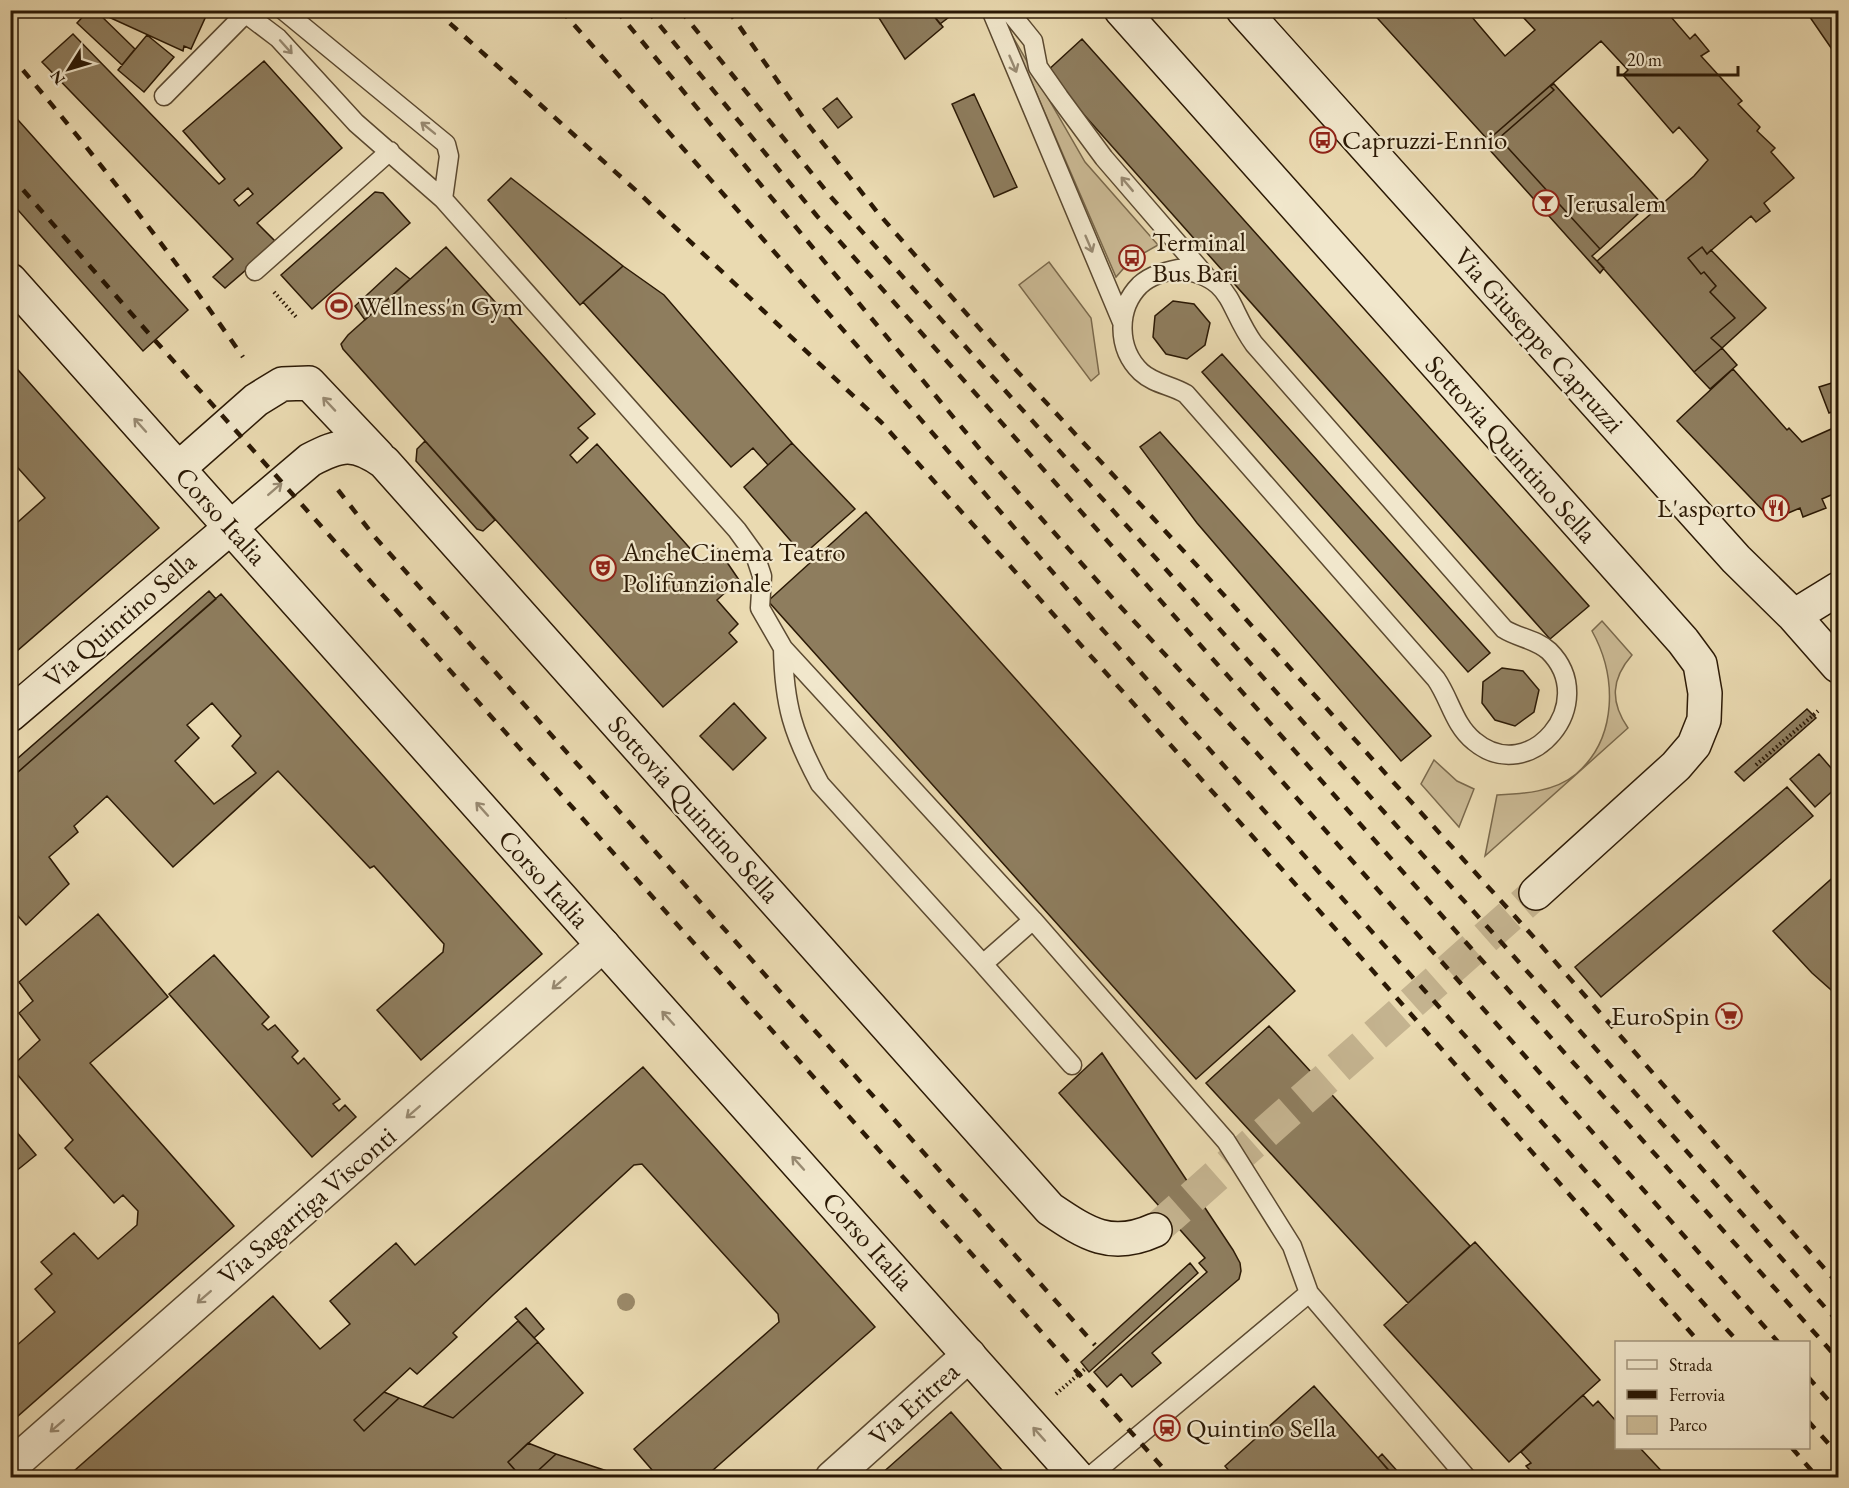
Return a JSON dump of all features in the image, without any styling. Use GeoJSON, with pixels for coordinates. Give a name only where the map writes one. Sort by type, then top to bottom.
{"type":"FeatureCollection","features":[{"type":"Feature","properties":{"kind":"street","name":"Sottovia Quintino Sella"},"geometry":{"type":"LineString","coordinates":[[1121,10],[1683,641],[1700,664],[1705,693],[1704,720],[1694,745],[1676,766],[1536,893]]}},
{"type":"Feature","properties":{"kind":"street","name":"Via Giuseppe Capruzzi"},"geometry":{"type":"LineString","coordinates":[[1244,10],[1736,559],[1794,616],[1839,666]]}},
{"type":"Feature","properties":{"kind":"street","name":"Corso Italia"},"geometry":{"type":"LineString","coordinates":[[10,280],[1078,1478]]}},
{"type":"Feature","properties":{"kind":"street"},"geometry":{"type":"LineString","coordinates":[[179,468],[256,400],[282,384],[300,383],[309,383],[384,462]]}},
{"type":"Feature","properties":{"kind":"street","name":"Sottovia Quintino Sella"},"geometry":{"type":"LineString","coordinates":[[230,527],[310,460],[338,446],[366,449],[384,462],[1050,1209],[1095,1237],[1137,1238],[1155,1230]]}},
{"type":"Feature","properties":{"kind":"street","name":"Via Quintino Sella"},"geometry":{"type":"LineString","coordinates":[[10,715],[230,527]]}},
{"type":"Feature","properties":{"kind":"street"},"geometry":{"type":"LineString","coordinates":[[1794,616],[1839,589]]}},
{"type":"Feature","properties":{"kind":"street","name":"Via Sagarriga Visconti"},"geometry":{"type":"LineString","coordinates":[[10,1467],[603,945]]}},
{"type":"Feature","properties":{"kind":"street","name":"Via Eritrea"},"geometry":{"type":"LineString","coordinates":[[832,1478],[969,1355]]}},
{"type":"Feature","properties":{"kind":"lane"},"geometry":{"type":"LineString","coordinates":[[283,10],[446,144],[448,156],[443,198]]}},
{"type":"Feature","properties":{"kind":"lane"},"geometry":{"type":"LineString","coordinates":[[991,10],[1122,322]]}},
{"type":"Feature","properties":{"kind":"lane"},"geometry":{"type":"LineString","coordinates":[[1008,10],[1033,41],[1038,67],[1059,97],[1104,158],[1206,276],[1229,295],[1243,329],[1254,344],[1504,630],[1516,637],[1532,640],[1548,650],[1560,665],[1566,682],[1568,701],[1563,718],[1550,738],[1532,750],[1512,755],[1491,752],[1474,742],[1461,728],[1446,694],[1436,679],[1186,394],[1173,386],[1158,383],[1142,373],[1130,358],[1123,341],[1122,322],[1127,304],[1140,285],[1158,273],[1178,269],[1206,276]]}},
{"type":"Feature","properties":{"kind":"lane"},"geometry":{"type":"LineString","coordinates":[[164,96],[244,12],[278,38],[356,123],[443,198],[743,538],[755,555],[762,576],[760,609],[783,648],[1033,920],[1226,1141],[1292,1246],[1309,1293],[1467,1478]]}},
{"type":"Feature","properties":{"kind":"lane"},"geometry":{"type":"LineString","coordinates":[[255,272],[390,151]]}},
{"type":"Feature","properties":{"kind":"lane"},"geometry":{"type":"LineString","coordinates":[[783,648],[786,702],[803,752],[820,784],[1072,1065]]}},
{"type":"Feature","properties":{"kind":"lane"},"geometry":{"type":"LineString","coordinates":[[982,964],[1033,920]]}},
{"type":"Feature","properties":{"kind":"lane"},"geometry":{"type":"LineString","coordinates":[[1088,1478],[1309,1293]]}},
{"type":"Feature","properties":{"kind":"path"},"geometry":{"type":"LineString","coordinates":[[1756,765],[1818,711]]}},
{"type":"Feature","properties":{"kind":"path"},"geometry":{"type":"LineString","coordinates":[[1056,1394],[1086,1368]]}},
{"type":"Feature","properties":{"kind":"green space"},"geometry":{"type":"Polygon","coordinates":[[[1009,30],[1085,162],[1158,245],[1130,261],[1116,277],[1009,30]]]}},
{"type":"Feature","properties":{"kind":"green space"},"geometry":{"type":"Polygon","coordinates":[[[1049,262],[1091,318],[1099,374],[1091,381],[1019,285],[1049,262]]]}},
{"type":"Feature","properties":{"kind":"green space"},"geometry":{"type":"Polygon","coordinates":[[[1602,621],[1632,655],[1620,673],[1615,691],[1618,709],[1628,728],[1485,856],[1497,795],[1538,791],[1568,780],[1590,759],[1600,743],[1606,725],[1609,687],[1606,667],[1592,631],[1602,621]]]}},
{"type":"Feature","properties":{"kind":"green space"},"geometry":{"type":"Polygon","coordinates":[[[1434,760],[1457,781],[1474,789],[1459,827],[1421,784],[1434,760]]]}},
{"type":"Feature","properties":{"kind":"building"},"geometry":{"type":"Polygon","coordinates":[[[89,10],[95,10],[135,49],[122,65],[77,23],[89,10]]]}},
{"type":"Feature","properties":{"kind":"building"},"geometry":{"type":"Polygon","coordinates":[[[103,10],[194,10],[206,16],[191,49],[184,46],[183,51],[102,14],[103,10]]]}},
{"type":"Feature","properties":{"kind":"building"},"geometry":{"type":"Polygon","coordinates":[[[874,10],[929,10],[943,27],[905,59],[874,10]]]}},
{"type":"Feature","properties":{"kind":"building"},"geometry":{"type":"Polygon","coordinates":[[[929,10],[956,10],[957,11],[940,24],[929,10]]]}},
{"type":"Feature","properties":{"kind":"building"},"geometry":{"type":"Polygon","coordinates":[[[1370,10],[1466,10],[1505,56],[1535,30],[1522,16],[1527,10],[1665,10],[1690,39],[1695,34],[1709,51],[1701,56],[1742,101],[1738,104],[1760,127],[1757,131],[1775,148],[1771,152],[1794,178],[1764,203],[1770,211],[1756,222],[1751,216],[1707,254],[1702,247],[1688,258],[1701,274],[1704,272],[1716,286],[1710,292],[1735,318],[1711,338],[1722,348],[1694,372],[1597,261],[1694,176],[1708,160],[1679,127],[1673,133],[1623,75],[1628,70],[1601,41],[1488,140],[1370,10]]]}},
{"type":"Feature","properties":{"kind":"building"},"geometry":{"type":"Polygon","coordinates":[[[1805,10],[1838,10],[1838,58],[1805,10]]]}},
{"type":"Feature","properties":{"kind":"building"},"geometry":{"type":"Polygon","coordinates":[[[73,34],[219,184],[225,179],[183,131],[264,61],[342,148],[257,223],[277,243],[225,288],[213,277],[233,259],[42,62],[73,34]],[[248,188],[234,200],[239,206],[253,194],[248,188]]]}},
{"type":"Feature","properties":{"kind":"building"},"geometry":{"type":"Polygon","coordinates":[[[147,35],[174,57],[144,92],[118,70],[147,35]]]}},
{"type":"Feature","properties":{"kind":"building"},"geometry":{"type":"Polygon","coordinates":[[[1082,39],[1589,606],[1550,639],[1046,72],[1082,39]]]}},
{"type":"Feature","properties":{"kind":"building"},"geometry":{"type":"Polygon","coordinates":[[[1554,84],[1661,203],[1655,208],[1651,202],[1600,249],[1499,138],[1554,90],[1550,86],[1554,84]]]}},
{"type":"Feature","properties":{"kind":"building"},"geometry":{"type":"Polygon","coordinates":[[[1550,86],[1554,90],[1490,146],[1488,140],[1550,86]]]}},
{"type":"Feature","properties":{"kind":"building"},"geometry":{"type":"Polygon","coordinates":[[[974,94],[1017,187],[994,197],[952,104],[974,94]]]}},
{"type":"Feature","properties":{"kind":"building"},"geometry":{"type":"Polygon","coordinates":[[[837,98],[852,117],[838,128],[823,109],[837,98]]]}},
{"type":"Feature","properties":{"kind":"building"},"geometry":{"type":"Polygon","coordinates":[[[10,111],[188,310],[143,351],[10,201],[10,111]]]}},
{"type":"Feature","properties":{"kind":"building"},"geometry":{"type":"Polygon","coordinates":[[[1499,138],[1600,249],[1592,256],[1604,268],[1600,273],[1488,148],[1499,138]]]}},
{"type":"Feature","properties":{"kind":"building"},"geometry":{"type":"Polygon","coordinates":[[[511,178],[623,266],[580,305],[488,200],[511,178]]]}},
{"type":"Feature","properties":{"kind":"building"},"geometry":{"type":"Polygon","coordinates":[[[375,192],[383,193],[410,223],[312,309],[281,275],[375,192]]]}},
{"type":"Feature","properties":{"kind":"building"},"geometry":{"type":"Polygon","coordinates":[[[446,247],[595,414],[578,428],[588,438],[570,455],[577,463],[597,444],[703,563],[718,549],[739,580],[717,600],[738,624],[729,633],[737,642],[663,707],[343,349],[341,344],[348,335],[446,247]]]}},
{"type":"Feature","properties":{"kind":"building"},"geometry":{"type":"Polygon","coordinates":[[[1702,247],[1707,254],[1711,250],[1766,308],[1722,348],[1711,338],[1735,318],[1710,292],[1716,286],[1704,272],[1701,274],[1688,258],[1702,247]]]}},
{"type":"Feature","properties":{"kind":"building"},"geometry":{"type":"Polygon","coordinates":[[[623,266],[664,295],[792,443],[768,465],[753,448],[731,467],[583,302],[623,266]]]}},
{"type":"Feature","properties":{"kind":"building"},"geometry":{"type":"Polygon","coordinates":[[[396,268],[410,279],[365,320],[355,306],[396,268]]]}},
{"type":"Feature","properties":{"kind":"building"},"geometry":{"type":"Polygon","coordinates":[[[1173,301],[1194,304],[1210,323],[1205,345],[1187,359],[1166,354],[1153,337],[1155,316],[1173,301]]]}},
{"type":"Feature","properties":{"kind":"building"},"geometry":{"type":"Polygon","coordinates":[[[1722,348],[1737,365],[1710,389],[1694,372],[1722,348]]]}},
{"type":"Feature","properties":{"kind":"building"},"geometry":{"type":"Polygon","coordinates":[[[1222,354],[1490,653],[1468,672],[1202,372],[1222,354]]]}},
{"type":"Feature","properties":{"kind":"building"},"geometry":{"type":"Polygon","coordinates":[[[11,362],[159,528],[10,657],[10,529],[45,498],[10,459],[11,362]]]}},
{"type":"Feature","properties":{"kind":"building"},"geometry":{"type":"Polygon","coordinates":[[[1733,369],[1787,430],[1789,428],[1802,442],[1838,426],[1838,492],[1822,499],[1826,508],[1803,517],[1800,508],[1772,520],[1677,421],[1733,369]]]}},
{"type":"Feature","properties":{"kind":"building"},"geometry":{"type":"Polygon","coordinates":[[[1838,381],[1838,413],[1837,410],[1829,413],[1819,387],[1838,381]]]}},
{"type":"Feature","properties":{"kind":"building"},"geometry":{"type":"Polygon","coordinates":[[[1160,432],[1431,736],[1401,761],[1197,523],[1140,447],[1160,432]]]}},
{"type":"Feature","properties":{"kind":"building"},"geometry":{"type":"Polygon","coordinates":[[[425,441],[495,520],[483,531],[477,529],[416,461],[417,449],[425,441]]]}},
{"type":"Feature","properties":{"kind":"building"},"geometry":{"type":"Polygon","coordinates":[[[792,443],[855,509],[803,555],[744,487],[792,443]]]}},
{"type":"Feature","properties":{"kind":"building"},"geometry":{"type":"Polygon","coordinates":[[[866,512],[1295,991],[1196,1079],[768,601],[866,512]]]}},
{"type":"Feature","properties":{"kind":"building"},"geometry":{"type":"Polygon","coordinates":[[[209,591],[216,599],[10,779],[10,765],[209,591]]]}},
{"type":"Feature","properties":{"kind":"building"},"geometry":{"type":"Polygon","coordinates":[[[221,594],[542,954],[421,1060],[377,1010],[443,952],[444,944],[374,866],[370,868],[278,771],[173,867],[107,796],[74,826],[78,832],[49,857],[69,884],[26,925],[10,907],[10,779],[221,594]],[[212,703],[187,725],[199,738],[175,761],[214,804],[256,773],[232,746],[241,736],[212,703]]]}},
{"type":"Feature","properties":{"kind":"building"},"geometry":{"type":"Polygon","coordinates":[[[1502,668],[1523,671],[1539,690],[1534,712],[1515,726],[1495,720],[1482,703],[1483,682],[1502,668]]]}},
{"type":"Feature","properties":{"kind":"building"},"geometry":{"type":"Polygon","coordinates":[[[734,703],[766,738],[733,770],[700,736],[734,703]]]}},
{"type":"Feature","properties":{"kind":"building"},"geometry":{"type":"Polygon","coordinates":[[[1807,709],[1816,718],[1744,781],[1735,772],[1807,709]]]}},
{"type":"Feature","properties":{"kind":"building"},"geometry":{"type":"Polygon","coordinates":[[[1819,754],[1838,776],[1838,786],[1815,807],[1790,779],[1819,754]]]}},
{"type":"Feature","properties":{"kind":"building"},"geometry":{"type":"Polygon","coordinates":[[[1787,787],[1813,816],[1601,997],[1575,967],[1787,787]]]}},
{"type":"Feature","properties":{"kind":"building"},"geometry":{"type":"Polygon","coordinates":[[[1838,873],[1838,996],[1812,973],[1773,931],[1838,873]]]}},
{"type":"Feature","properties":{"kind":"building"},"geometry":{"type":"Polygon","coordinates":[[[98,914],[168,997],[90,1063],[234,1226],[10,1423],[10,1341],[15,1347],[55,1312],[35,1289],[52,1274],[41,1262],[74,1233],[98,1259],[137,1225],[138,1211],[123,1195],[114,1203],[65,1148],[73,1140],[11,1067],[40,1040],[19,1013],[33,1001],[19,982],[98,914]]]}},
{"type":"Feature","properties":{"kind":"building"},"geometry":{"type":"Polygon","coordinates":[[[214,955],[269,1017],[262,1024],[268,1030],[275,1025],[298,1051],[292,1057],[298,1064],[304,1058],[340,1099],[333,1104],[339,1111],[345,1105],[356,1117],[312,1157],[169,994],[214,955]]]}},
{"type":"Feature","properties":{"kind":"building"},"geometry":{"type":"Polygon","coordinates":[[[1269,1026],[1470,1246],[1408,1303],[1206,1083],[1269,1026]]]}},
{"type":"Feature","properties":{"kind":"building"},"geometry":{"type":"Polygon","coordinates":[[[1102,1053],[1233,1250],[1240,1263],[1241,1271],[1239,1279],[1152,1353],[1161,1363],[1132,1387],[1121,1374],[1107,1387],[1094,1372],[1207,1272],[1199,1263],[1205,1258],[1059,1093],[1102,1053]]]}},
{"type":"Feature","properties":{"kind":"building"},"geometry":{"type":"Polygon","coordinates":[[[643,1067],[875,1327],[704,1478],[659,1478],[634,1449],[779,1322],[778,1314],[642,1164],[634,1165],[493,1295],[453,1333],[457,1337],[417,1374],[410,1368],[354,1420],[364,1431],[399,1398],[453,1418],[538,1342],[583,1393],[508,1462],[522,1478],[66,1478],[273,1296],[320,1349],[350,1324],[330,1301],[396,1243],[415,1265],[643,1067]]]}},
{"type":"Feature","properties":{"kind":"building"},"geometry":{"type":"Polygon","coordinates":[[[10,1124],[36,1155],[10,1176],[10,1124]]]}},
{"type":"Feature","properties":{"kind":"building"},"geometry":{"type":"Polygon","coordinates":[[[1475,1242],[1600,1380],[1509,1462],[1384,1325],[1475,1242]]]}},
{"type":"Feature","properties":{"kind":"building"},"geometry":{"type":"Polygon","coordinates":[[[1190,1263],[1198,1273],[1089,1372],[1081,1362],[1190,1263]]]}},
{"type":"Feature","properties":{"kind":"building"},"geometry":{"type":"Polygon","coordinates":[[[526,1308],[544,1329],[534,1338],[515,1317],[526,1308]]]}},
{"type":"Feature","properties":{"kind":"building"},"geometry":{"type":"Polygon","coordinates":[[[518,1321],[538,1342],[453,1418],[423,1407],[518,1321]]]}},
{"type":"Feature","properties":{"kind":"building"},"geometry":{"type":"Polygon","coordinates":[[[1314,1386],[1395,1478],[1235,1478],[1225,1466],[1314,1386]]]}},
{"type":"Feature","properties":{"kind":"building"},"geometry":{"type":"Polygon","coordinates":[[[384,1392],[399,1398],[364,1431],[354,1420],[384,1392]]]}},
{"type":"Feature","properties":{"kind":"building"},"geometry":{"type":"Polygon","coordinates":[[[1583,1395],[1593,1406],[1598,1401],[1615,1420],[1615,1449],[1641,1449],[1668,1478],[1537,1478],[1526,1466],[1531,1463],[1521,1452],[1583,1395]]]}},
{"type":"Feature","properties":{"kind":"building"},"geometry":{"type":"Polygon","coordinates":[[[951,1412],[1009,1478],[877,1478],[880,1475],[951,1412]]]}},
{"type":"Feature","properties":{"kind":"building"},"geometry":{"type":"Polygon","coordinates":[[[528,1443],[556,1454],[530,1478],[522,1478],[508,1462],[528,1443]]]}},
{"type":"Feature","properties":{"kind":"building"},"geometry":{"type":"Polygon","coordinates":[[[556,1454],[607,1471],[621,1478],[530,1478],[556,1454]]]}},
{"type":"Feature","properties":{"kind":"building"},"geometry":{"type":"Polygon","coordinates":[[[1382,1454],[1399,1473],[1395,1477],[1378,1458],[1382,1454]]]}},
{"type":"Feature","properties":{"kind":"tunnel"},"geometry":{"type":"LineString","coordinates":[[1155,1230],[1536,893]]}},
{"type":"Feature","properties":{"kind":"railway"},"geometry":{"type":"LineString","coordinates":[[435,10],[641,195],[881,422],[1366,963],[1698,1341]]}},
{"type":"Feature","properties":{"kind":"railway"},"geometry":{"type":"LineString","coordinates":[[561,10],[859,348],[1094,620],[1737,1341]]}},
{"type":"Feature","properties":{"kind":"railway"},"geometry":{"type":"LineString","coordinates":[[616,10],[983,453],[1117,603],[1256,752],[1777,1341]]}},
{"type":"Feature","properties":{"kind":"railway"},"geometry":{"type":"LineString","coordinates":[[647,10],[817,216],[1838,1359]]}},
{"type":"Feature","properties":{"kind":"railway"},"geometry":{"type":"LineString","coordinates":[[680,10],[831,197],[1510,952],[1838,1322]]}},
{"type":"Feature","properties":{"kind":"railway"},"geometry":{"type":"LineString","coordinates":[[728,10],[807,123],[878,213],[1016,370],[1203,572],[1530,933],[1838,1284]]}},
{"type":"Feature","properties":{"kind":"railway"},"geometry":{"type":"LineString","coordinates":[[10,55],[130,203],[243,357]]}},
{"type":"Feature","properties":{"kind":"railway"},"geometry":{"type":"LineString","coordinates":[[10,175],[152,337],[1172,1478]]}},
{"type":"Feature","properties":{"kind":"railway"},"geometry":{"type":"LineString","coordinates":[[338,490],[374,536],[1095,1345]]}},
{"type":"Feature","properties":{"kind":"railway"},"geometry":{"type":"LineString","coordinates":[[1810,1379],[1838,1411]]}},
{"type":"Feature","properties":{"kind":"railway"},"geometry":{"type":"LineString","coordinates":[[1810,1423],[1838,1454]]}},
{"type":"Feature","properties":{"kind":"railway"},"geometry":{"type":"LineString","coordinates":[[1793,1449],[1818,1478]]}},
{"type":"Feature","properties":{"kind":"place","name":"Capruzzi-Ennio"},"geometry":{"type":"Point","coordinates":[1323,140]}},
{"type":"Feature","properties":{"kind":"place","name":"Jerusalem"},"geometry":{"type":"Point","coordinates":[1546,203]}},
{"type":"Feature","properties":{"kind":"place","name":"Terminal Bus Bari"},"geometry":{"type":"Point","coordinates":[1132,258]}},
{"type":"Feature","properties":{"kind":"place","name":"Wellness'n Gym"},"geometry":{"type":"Point","coordinates":[339,306]}},
{"type":"Feature","properties":{"kind":"place","name":"L'asporto"},"geometry":{"type":"Point","coordinates":[1776,508]}},
{"type":"Feature","properties":{"kind":"place","name":"AncheCinema Teatro Polifunzionale"},"geometry":{"type":"Point","coordinates":[603,568]}},
{"type":"Feature","properties":{"kind":"place","name":"EuroSpin"},"geometry":{"type":"Point","coordinates":[1729,1016]}},
{"type":"Feature","properties":{"kind":"place","name":"Quintino Sella"},"geometry":{"type":"Point","coordinates":[1167,1428]}}]}
